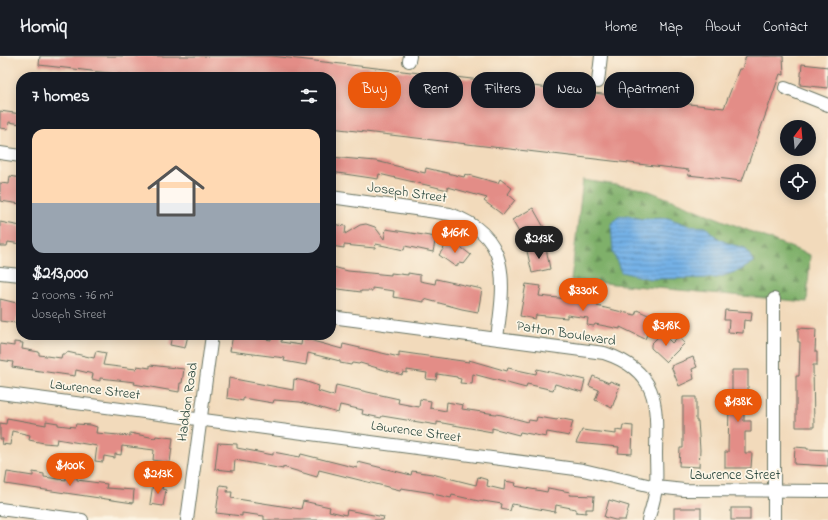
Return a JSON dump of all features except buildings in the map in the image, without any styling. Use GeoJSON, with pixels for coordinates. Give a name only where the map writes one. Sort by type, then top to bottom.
{"type":"FeatureCollection","features":[{"type":"Feature","properties":{"kind":"street"},"geometry":{"type":"LineString","coordinates":[[598,82],[601,56]]}},
{"type":"Feature","properties":{"kind":"street"},"geometry":{"type":"LineString","coordinates":[[785,88],[828,105]]}},
{"type":"Feature","properties":{"kind":"street"},"geometry":{"type":"LineString","coordinates":[[0,154],[16,156]]}},
{"type":"Feature","properties":{"kind":"street","name":"Joseph Street"},"geometry":{"type":"LineString","coordinates":[[336,198],[444,213],[464,219],[478,228],[490,241],[501,266],[503,288],[497,338]]}},
{"type":"Feature","properties":{"kind":"street"},"geometry":{"type":"LineString","coordinates":[[0,273],[16,275]]}},
{"type":"Feature","properties":{"kind":"street"},"geometry":{"type":"LineString","coordinates":[[774,299],[774,520]]}},
{"type":"Feature","properties":{"kind":"street","name":"Patton Boulevard"},"geometry":{"type":"LineString","coordinates":[[336,318],[604,353],[622,359],[635,368],[648,383],[654,396],[657,414],[656,487],[648,520]]}},
{"type":"Feature","properties":{"kind":"street","name":"Haddon Road"},"geometry":{"type":"LineString","coordinates":[[187,520],[211,340]]}},
{"type":"Feature","properties":{"kind":"street","name":"Lawrence Street"},"geometry":{"type":"LineString","coordinates":[[0,393],[583,470],[656,487],[684,490],[828,491]]}},
{"type":"Feature","properties":{"kind":"street"},"geometry":{"type":"LineString","coordinates":[[0,509],[82,520]]}},
{"type":"Feature","properties":{"kind":"green space"},"geometry":{"type":"Polygon","coordinates":[[[583,180],[644,189],[810,255],[807,302],[571,280],[583,180]],[[627,215],[668,278],[717,278],[741,270],[745,248],[724,241],[715,236],[706,227],[690,226],[668,218],[641,219],[627,215]]]}},
{"type":"Feature","properties":{"kind":"water"},"geometry":{"type":"Polygon","coordinates":[[[627,215],[641,219],[668,218],[690,226],[706,227],[715,236],[724,241],[745,248],[754,262],[741,270],[717,278],[650,279],[621,272],[613,252],[611,224],[618,217],[627,215]]]}}]}
